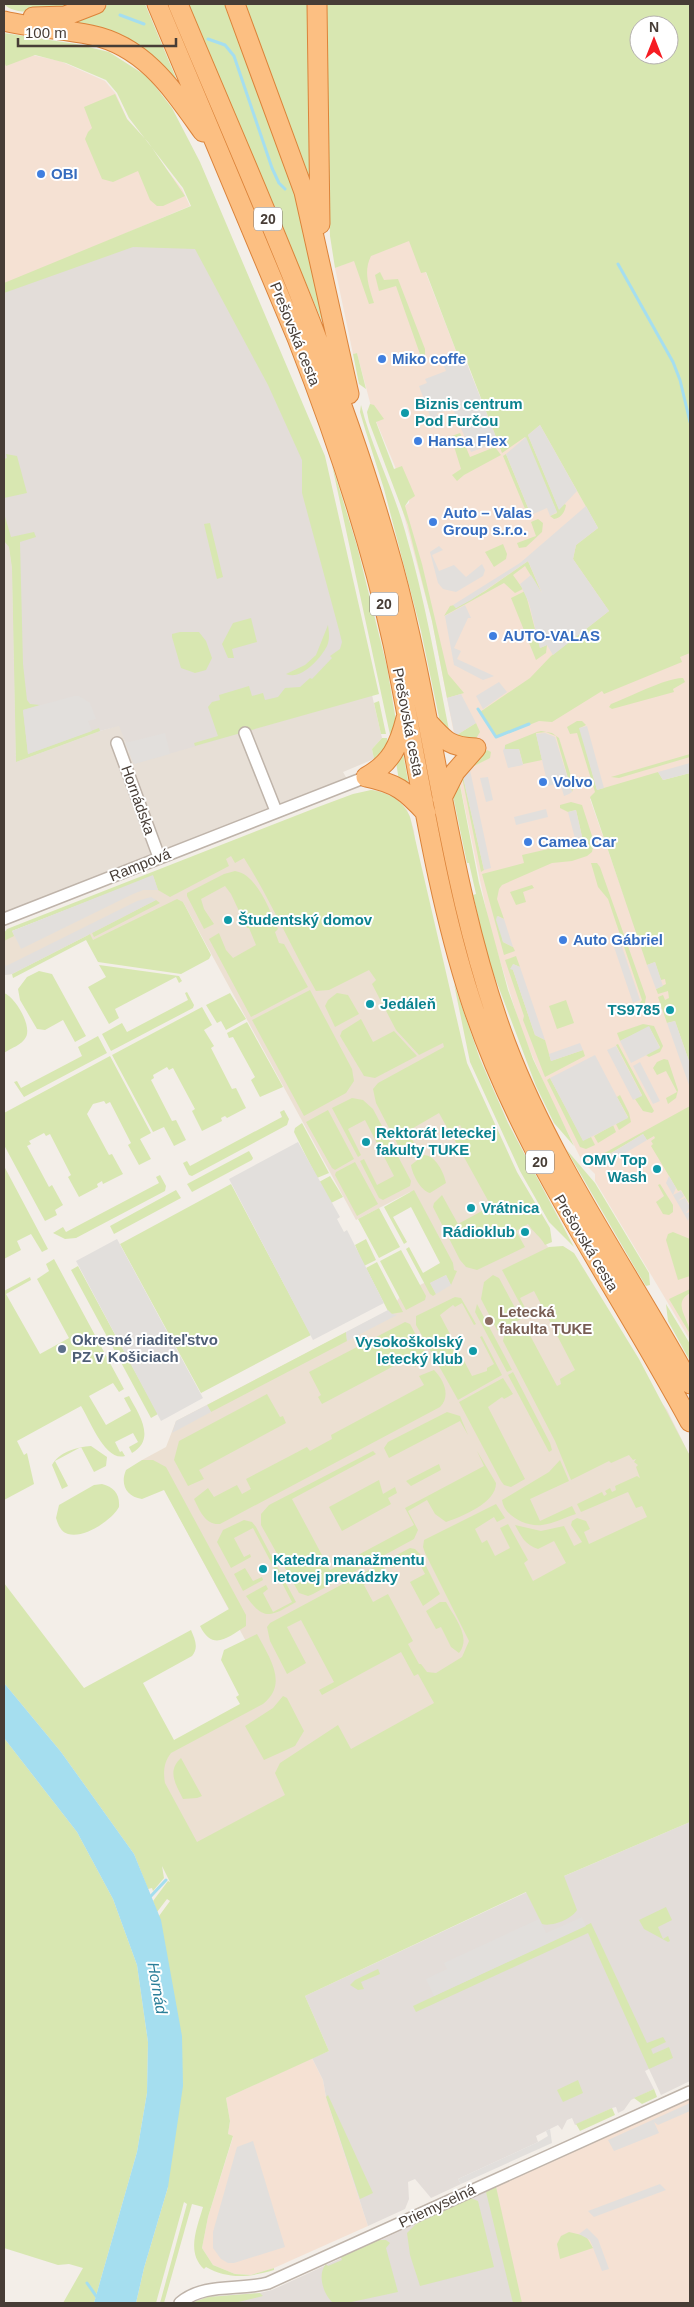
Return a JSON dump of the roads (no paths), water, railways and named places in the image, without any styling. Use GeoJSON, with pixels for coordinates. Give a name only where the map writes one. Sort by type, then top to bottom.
{"type":"FeatureCollection","features":[{"type":"Feature","properties":{"kind":"highway"},"geometry":{"type":"LineString","coordinates":[[4,10],[28,16],[56,17],[81,12],[96,4]]}},
{"type":"Feature","properties":{"kind":"highway","name":"Prešovská cesta"},"geometry":{"type":"LineString","coordinates":[[157,4],[297,338],[337,444],[377,578],[407,715],[443,897],[461,969],[478,1023],[508,1096],[564,1207],[690,1422]]}},
{"type":"Feature","properties":{"kind":"highway","name":"Prešovská cesta"},"geometry":{"type":"LineString","coordinates":[[178,4],[315,331],[354,437],[395,572],[428,722],[464,903],[478,960],[499,1022],[522,1082],[572,1181],[690,1384]]}},
{"type":"Feature","properties":{"kind":"highway"},"geometry":{"type":"LineString","coordinates":[[236,4],[304,192],[351,402],[354,437]]}},
{"type":"Feature","properties":{"kind":"highway"},"geometry":{"type":"LineString","coordinates":[[317,4],[320,260]]}},
{"type":"Feature","properties":{"kind":"highway"},"geometry":{"type":"LineString","coordinates":[[4,21],[91,35],[115,43],[138,56],[161,75],[224,162]]}},
{"type":"Feature","properties":{"kind":"highway"},"geometry":{"type":"LineString","coordinates":[[366,777],[378,771],[396,750],[407,715]]}},
{"type":"Feature","properties":{"kind":"highway"},"geometry":{"type":"LineString","coordinates":[[428,722],[449,744],[458,747],[476,748],[458,767],[442,798]]}},
{"type":"Feature","properties":{"kind":"highway"},"geometry":{"type":"LineString","coordinates":[[366,777],[390,782],[426,813]]}},
{"type":"Feature","properties":{"kind":"street"},"geometry":{"type":"LineString","coordinates":[[245,733],[276,811]]}},
{"type":"Feature","properties":{"kind":"street","name":"Hornádska"},"geometry":{"type":"LineString","coordinates":[[117,743],[159,857]]}},
{"type":"Feature","properties":{"kind":"street","name":"Rampová"},"geometry":{"type":"LineString","coordinates":[[4,919],[366,777]]}},
{"type":"Feature","properties":{"kind":"street","name":"Priemyselná"},"geometry":{"type":"LineString","coordinates":[[180,2303],[190,2296],[205,2291],[268,2283],[690,2092]]}},
{"type":"Feature","properties":{"kind":"water","name":"Hornád"},"geometry":{"type":"Polygon","coordinates":[[[4,1683],[61,1752],[134,1854],[161,1920],[182,2036],[183,2086],[168,2187],[144,2268],[136,2303],[94,2303],[137,2152],[147,2093],[148,2042],[137,1965],[113,1899],[77,1832],[4,1738],[4,1683]]]}},
{"type":"Feature","properties":{"kind":"waterway"},"geometry":{"type":"LineString","coordinates":[[120,15],[144,24]]}},
{"type":"Feature","properties":{"kind":"waterway"},"geometry":{"type":"LineString","coordinates":[[208,39],[225,45],[234,56],[272,168],[279,183],[285,189]]}},
{"type":"Feature","properties":{"kind":"waterway"},"geometry":{"type":"LineString","coordinates":[[618,264],[673,362],[680,380],[690,422]]}},
{"type":"Feature","properties":{"kind":"waterway"},"geometry":{"type":"LineString","coordinates":[[478,709],[496,737]]}},
{"type":"Feature","properties":{"kind":"waterway"},"geometry":{"type":"LineString","coordinates":[[496,737],[529,724]]}},
{"type":"Feature","properties":{"kind":"waterway"},"geometry":{"type":"LineString","coordinates":[[151,1896],[166,1880]]}},
{"type":"Feature","properties":{"kind":"waterway"},"geometry":{"type":"LineString","coordinates":[[87,2283],[101,2303]]}},
{"type":"Feature","properties":{"kind":"place","name":"OBI"},"geometry":{"type":"Point","coordinates":[41,174]}},
{"type":"Feature","properties":{"kind":"place","name":"Miko coffe"},"geometry":{"type":"Point","coordinates":[382,359]}},
{"type":"Feature","properties":{"kind":"place","name":"Biznis centrum Pod Furčou"},"geometry":{"type":"Point","coordinates":[405,413]}},
{"type":"Feature","properties":{"kind":"place","name":"Hansa Flex"},"geometry":{"type":"Point","coordinates":[418,441]}},
{"type":"Feature","properties":{"kind":"place","name":"Auto – Valas Group s.r.o."},"geometry":{"type":"Point","coordinates":[433,522]}},
{"type":"Feature","properties":{"kind":"place","name":"AUTO-VALAS"},"geometry":{"type":"Point","coordinates":[493,636]}},
{"type":"Feature","properties":{"kind":"place","name":"Volvo"},"geometry":{"type":"Point","coordinates":[543,782]}},
{"type":"Feature","properties":{"kind":"place","name":"Camea Car"},"geometry":{"type":"Point","coordinates":[528,842]}},
{"type":"Feature","properties":{"kind":"place","name":"Študentský domov"},"geometry":{"type":"Point","coordinates":[228,920]}},
{"type":"Feature","properties":{"kind":"place","name":"Auto Gábriel"},"geometry":{"type":"Point","coordinates":[563,940]}},
{"type":"Feature","properties":{"kind":"place","name":"Jedáleň"},"geometry":{"type":"Point","coordinates":[370,1004]}},
{"type":"Feature","properties":{"kind":"place","name":"TS9785"},"geometry":{"type":"Point","coordinates":[670,1010]}},
{"type":"Feature","properties":{"kind":"place","name":"Rektorát leteckej fakulty TUKE"},"geometry":{"type":"Point","coordinates":[366,1142]}},
{"type":"Feature","properties":{"kind":"place","name":"OMV Top Wash"},"geometry":{"type":"Point","coordinates":[657,1169]}},
{"type":"Feature","properties":{"kind":"place","name":"Vrátnica"},"geometry":{"type":"Point","coordinates":[471,1208]}},
{"type":"Feature","properties":{"kind":"place","name":"Rádioklub"},"geometry":{"type":"Point","coordinates":[525,1232]}},
{"type":"Feature","properties":{"kind":"place","name":"Letecká fakulta TUKE"},"geometry":{"type":"Point","coordinates":[489,1321]}},
{"type":"Feature","properties":{"kind":"place","name":"Okresné riaditeľstvo PZ v Košiciach"},"geometry":{"type":"Point","coordinates":[62,1349]}},
{"type":"Feature","properties":{"kind":"place","name":"Vysokoškolský letecký klub"},"geometry":{"type":"Point","coordinates":[473,1351]}},
{"type":"Feature","properties":{"kind":"place","name":"Katedra manažmentu letovej prevádzky"},"geometry":{"type":"Point","coordinates":[263,1569]}}]}
